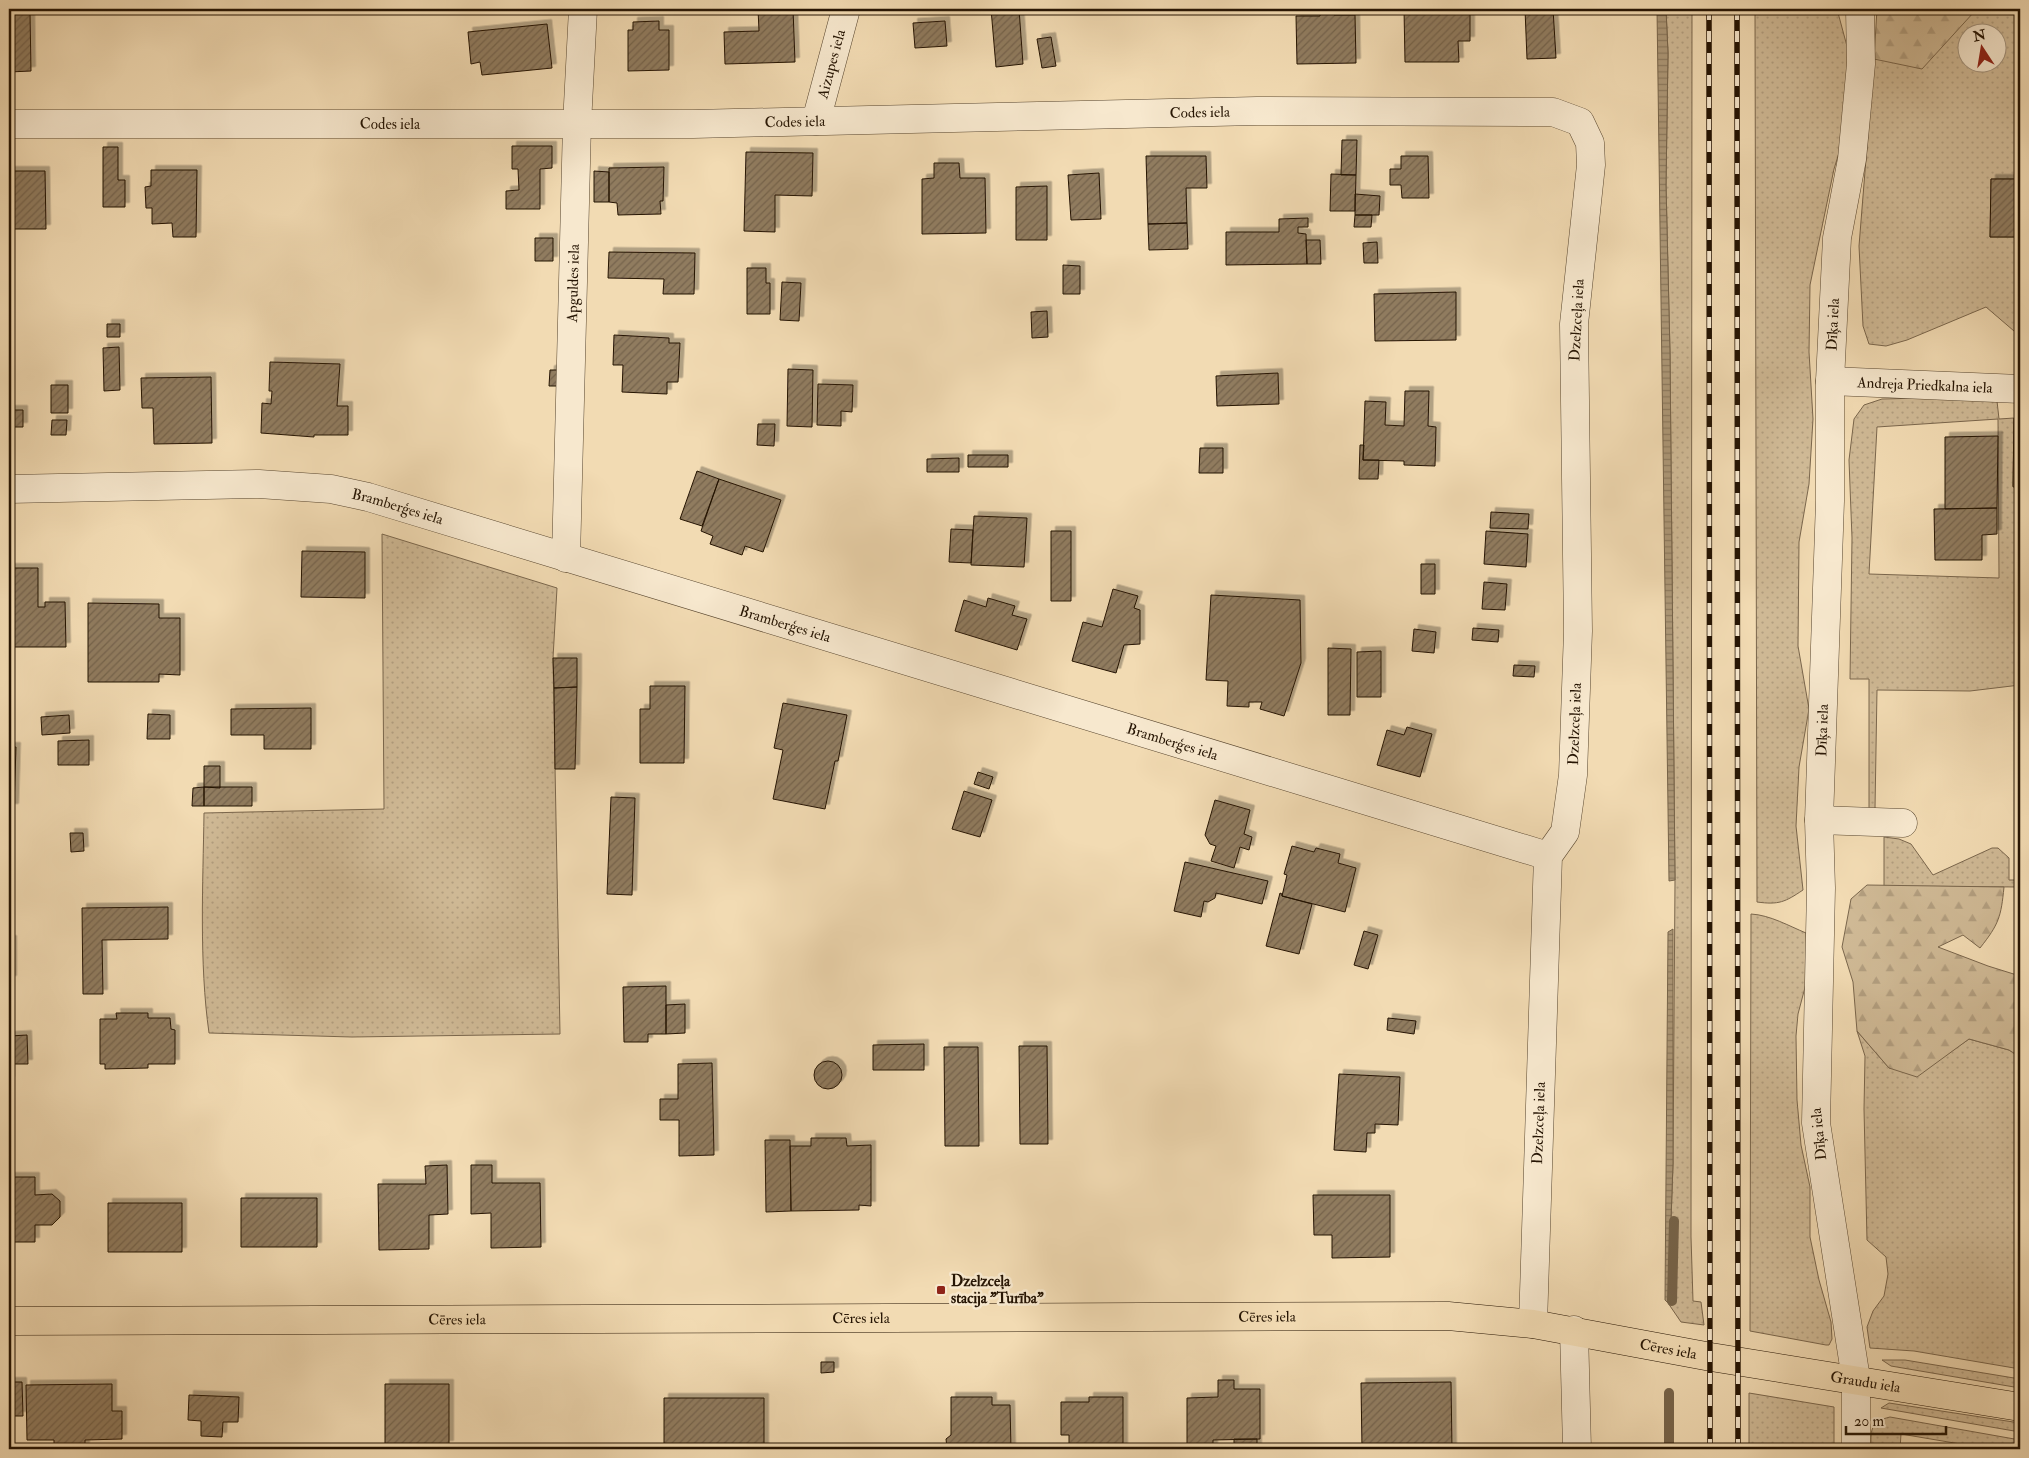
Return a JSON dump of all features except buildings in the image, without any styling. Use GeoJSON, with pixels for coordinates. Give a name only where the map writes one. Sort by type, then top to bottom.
{"type":"FeatureCollection","features":[{"type":"Feature","properties":{"kind":"main road","name":"Cēres iela"},"geometry":{"type":"LineString","coordinates":[[9,1321],[1448,1316],[1574,1330],[1711,1357]]}},
{"type":"Feature","properties":{"kind":"main road","name":"Graudu iela"},"geometry":{"type":"LineString","coordinates":[[1711,1357],[2020,1407]]}},
{"type":"Feature","properties":{"kind":"street","name":"Apguldes iela"},"geometry":{"type":"LineString","coordinates":[[566,558],[577,124],[583,9]]}},
{"type":"Feature","properties":{"kind":"street","name":"Aizupes iela"},"geometry":{"type":"LineString","coordinates":[[816,121],[846,9]]}},
{"type":"Feature","properties":{"kind":"street","name":"Dīķa iela"},"geometry":{"type":"LineString","coordinates":[[1856,1449],[1856,1379],[1816,1123],[1821,888],[1819,820],[1830,501],[1830,382],[1837,238],[1852,159],[1861,64],[1860,9]]}},
{"type":"Feature","properties":{"kind":"street","name":"Codes iela"},"geometry":{"type":"LineString","coordinates":[[9,124],[577,124],[1266,112],[1553,112],[1580,122]]}},
{"type":"Feature","properties":{"kind":"street","name":"Dzelzceļa iela"},"geometry":{"type":"LineString","coordinates":[[1533,1324],[1548,856],[1565,832],[1573,775],[1578,631],[1574,324],[1591,166],[1590,143],[1580,122]]}},
{"type":"Feature","properties":{"kind":"street","name":"Andreja Priedkalna iela"},"geometry":{"type":"LineString","coordinates":[[1830,382],[2020,389]]}},
{"type":"Feature","properties":{"kind":"street","name":"Bramberģes iela"},"geometry":{"type":"LineString","coordinates":[[9,488],[224,484],[332,489],[368,497],[1548,856]]}},
{"type":"Feature","properties":{"kind":"street"},"geometry":{"type":"LineString","coordinates":[[1819,820],[1903,823]]}},
{"type":"Feature","properties":{"kind":"street"},"geometry":{"type":"LineString","coordinates":[[1574,1330],[1577,1449]]}},
{"type":"Feature","properties":{"kind":"green space"},"geometry":{"type":"Polygon","coordinates":[[[1666,9],[1692,9],[1691,1237],[1693,1301],[1701,1302],[1704,1325],[1681,1322],[1668,1303],[1673,1164],[1675,880],[1670,353],[1666,185],[1668,53],[1666,9]]]}},
{"type":"Feature","properties":{"kind":"green space"},"geometry":{"type":"Polygon","coordinates":[[[1755,9],[1837,9],[1848,50],[1848,85],[1843,140],[1834,169],[1810,285],[1809,352],[1813,419],[1809,484],[1799,542],[1798,646],[1809,709],[1799,767],[1796,826],[1803,890],[1786,900],[1776,903],[1757,902],[1755,9]]]}},
{"type":"Feature","properties":{"kind":"green space"},"geometry":{"type":"Polygon","coordinates":[[[1877,9],[1973,9],[1974,12],[1965,22],[1956,22],[1956,32],[1922,69],[1874,59],[1877,9]]]}},
{"type":"Feature","properties":{"kind":"green space"},"geometry":{"type":"Polygon","coordinates":[[[1973,9],[2020,9],[2020,179],[1991,179],[1990,237],[2020,237],[2020,333],[2014,331],[1986,307],[1907,340],[1886,346],[1869,344],[1863,326],[1859,246],[1874,59],[1974,12],[1973,9]]]}},
{"type":"Feature","properties":{"kind":"green space"},"geometry":{"type":"Polygon","coordinates":[[[1964,397],[1997,401],[1999,419],[2014,418],[2013,486],[2020,486],[2020,685],[1970,691],[1877,690],[1875,809],[1869,810],[1869,679],[1850,679],[1852,538],[1849,460],[1854,419],[1864,405],[1882,399],[1964,397]],[[1998,419],[1877,427],[1869,574],[1999,578],[1998,419]]]}},
{"type":"Feature","properties":{"kind":"green space"},"geometry":{"type":"Polygon","coordinates":[[[382,534],[557,588],[553,658],[560,1034],[352,1037],[209,1033],[203,951],[204,813],[384,809],[382,534]]]}},
{"type":"Feature","properties":{"kind":"green space"},"geometry":{"type":"Polygon","coordinates":[[[1884,837],[1899,839],[1911,844],[1933,875],[1992,848],[1998,848],[2009,858],[2009,880],[2020,880],[2020,887],[1884,886],[1884,837]]]}},
{"type":"Feature","properties":{"kind":"green space"},"geometry":{"type":"Polygon","coordinates":[[[1867,885],[2004,887],[1998,920],[1980,948],[1963,935],[1938,947],[2020,976],[2020,1057],[2009,1050],[1969,1039],[1917,1077],[1889,1068],[1857,1031],[1853,982],[1842,947],[1851,899],[1867,885]]]}},
{"type":"Feature","properties":{"kind":"green space"},"geometry":{"type":"Polygon","coordinates":[[[1751,914],[1772,919],[1806,933],[1808,976],[1798,1014],[1796,1036],[1797,1100],[1801,1145],[1810,1187],[1810,1237],[1819,1280],[1831,1322],[1832,1339],[1829,1345],[1750,1331],[1751,914]]]}},
{"type":"Feature","properties":{"kind":"green space"},"geometry":{"type":"Polygon","coordinates":[[[1857,1031],[1889,1068],[1946,1055],[1969,1039],[2009,1050],[2020,1057],[2020,1369],[1914,1351],[1870,1348],[1867,1327],[1873,1311],[1884,1296],[1888,1274],[1886,1257],[1867,1240],[1864,1109],[1865,1056],[1857,1031]]]}},
{"type":"Feature","properties":{"kind":"green space"},"geometry":{"type":"Polygon","coordinates":[[[1882,1360],[1905,1360],[2020,1379],[2020,1388],[1891,1366],[1882,1360]]]}},
{"type":"Feature","properties":{"kind":"green space"},"geometry":{"type":"Polygon","coordinates":[[[1749,1393],[1834,1407],[1834,1449],[1749,1449],[1749,1393]]]}},
{"type":"Feature","properties":{"kind":"green space"},"geometry":{"type":"Polygon","coordinates":[[[1889,1403],[2020,1423],[2020,1432],[1881,1408],[1889,1403]]]}},
{"type":"Feature","properties":{"kind":"green space"},"geometry":{"type":"Polygon","coordinates":[[[1890,1417],[2020,1440],[2020,1449],[1990,1449],[1901,1434],[1900,1449],[1871,1449],[1871,1432],[1873,1428],[1878,1422],[1890,1417]]]}},
{"type":"Feature","properties":{"kind":"shaded area"},"geometry":{"type":"Polygon","coordinates":[[[1657,9],[1666,9],[1668,53],[1666,185],[1670,353],[1675,880],[1669,881],[1657,9]]]}},
{"type":"Feature","properties":{"kind":"shaded area"},"geometry":{"type":"Polygon","coordinates":[[[1673,929],[1673,1164],[1668,1303],[1665,1300],[1668,932],[1673,929]]]}},
{"type":"Feature","properties":{"kind":"waterway"},"geometry":{"type":"LineString","coordinates":[[1672,1301],[1674,1221]]}},
{"type":"Feature","properties":{"kind":"waterway"},"geometry":{"type":"LineString","coordinates":[[1669,1393],[1669,1449]]}},
{"type":"Feature","properties":{"kind":"railway"},"geometry":{"type":"LineString","coordinates":[[1709,9],[1710,1449]]}},
{"type":"Feature","properties":{"kind":"railway"},"geometry":{"type":"LineString","coordinates":[[1737,9],[1738,1449]]}},
{"type":"Feature","properties":{"kind":"place","name":"Dzelzceļa stacija \"Turība\""},"geometry":{"type":"Point","coordinates":[941,1290]}}]}
